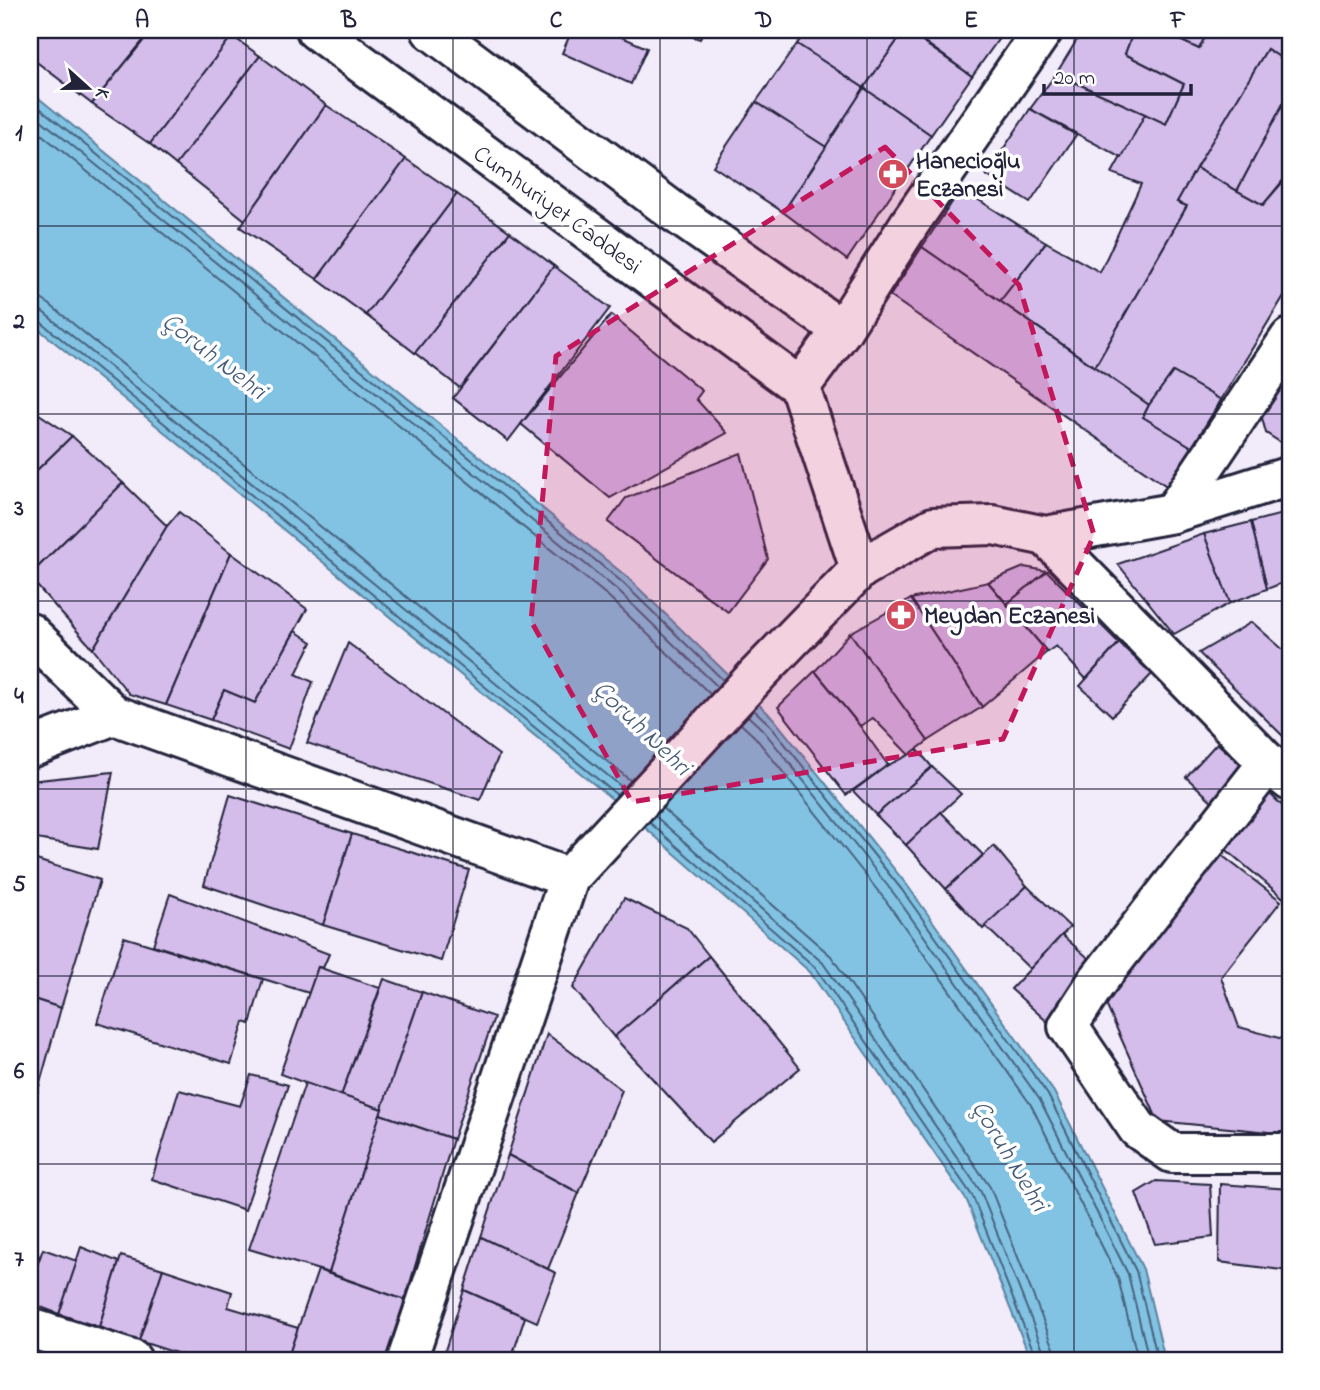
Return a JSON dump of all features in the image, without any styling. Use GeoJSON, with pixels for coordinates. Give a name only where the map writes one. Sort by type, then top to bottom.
{"type":"FeatureCollection","features":[{"type":"Feature","properties":{"kind":"main road","name":"Cumhuriyet Caddesi"},"geometry":{"type":"LineString","coordinates":[[316,30],[800,387]]}},
{"type":"Feature","properties":{"kind":"main road"},"geometry":{"type":"LineString","coordinates":[[430,30],[674,212],[842,330]]}},
{"type":"Feature","properties":{"kind":"main road"},"geometry":{"type":"LineString","coordinates":[[860,569],[800,387],[842,330],[910,223],[1043,30]]}},
{"type":"Feature","properties":{"kind":"main road"},"geometry":{"type":"LineString","coordinates":[[1173,513],[1290,338]]}},
{"type":"Feature","properties":{"kind":"main road"},"geometry":{"type":"LineString","coordinates":[[407,1360],[569,878],[758,674],[860,569],[933,527],[993,525],[1046,536],[1173,513],[1290,476]]}},
{"type":"Feature","properties":{"kind":"main road"},"geometry":{"type":"LineString","coordinates":[[1046,536],[1279,772],[1096,983],[1068,1026],[1138,1129],[1172,1153],[1290,1153]]}},
{"type":"Feature","properties":{"kind":"main road"},"geometry":{"type":"LineString","coordinates":[[30,633],[114,715],[569,878]]}},
{"type":"Feature","properties":{"kind":"main road"},"geometry":{"type":"LineString","coordinates":[[30,748],[114,715]]}},
{"type":"Feature","properties":{"kind":"main road"},"geometry":{"type":"LineString","coordinates":[[30,1328],[132,1360]]}},
{"type":"Feature","properties":{"kind":"highlighted area"},"geometry":{"type":"Polygon","coordinates":[[[885,147],[1019,285],[1094,535],[1003,739],[632,802],[531,621],[556,356],[885,147]]]}},
{"type":"Feature","properties":{"kind":"water","name":"Çoruh Nehri"},"geometry":{"type":"Polygon","coordinates":[[[30,91],[627,577],[774,719],[907,885],[1054,1092],[1143,1269],[1165,1360],[1031,1360],[967,1201],[810,972],[617,803],[30,322],[30,91]]]}},
{"type":"Feature","properties":{"kind":"building"},"geometry":{"type":"Polygon","coordinates":[[[30,30],[152,30],[92,104],[30,57],[30,30]]]}},
{"type":"Feature","properties":{"kind":"building"},"geometry":{"type":"Polygon","coordinates":[[[152,30],[224,30],[232,36],[150,144],[92,104],[152,30]]]}},
{"type":"Feature","properties":{"kind":"building"},"geometry":{"type":"Polygon","coordinates":[[[572,30],[606,30],[647,48],[631,84],[562,53],[572,30]]]}},
{"type":"Feature","properties":{"kind":"building"},"geometry":{"type":"Polygon","coordinates":[[[673,30],[704,30],[700,39],[673,30]]]}},
{"type":"Feature","properties":{"kind":"building"},"geometry":{"type":"Polygon","coordinates":[[[807,30],[905,30],[864,88],[797,44],[807,30]]]}},
{"type":"Feature","properties":{"kind":"building"},"geometry":{"type":"Polygon","coordinates":[[[905,30],[972,76],[931,135],[864,88],[905,30]]]}},
{"type":"Feature","properties":{"kind":"building"},"geometry":{"type":"Polygon","coordinates":[[[908,30],[1005,30],[972,76],[908,30]]]}},
{"type":"Feature","properties":{"kind":"building"},"geometry":{"type":"Polygon","coordinates":[[[1083,30],[1134,30],[1125,54],[1184,84],[1166,124],[1056,74],[1083,30]]]}},
{"type":"Feature","properties":{"kind":"building"},"geometry":{"type":"Polygon","coordinates":[[[1134,30],[1158,30],[1199,49],[1208,30],[1290,30],[1290,64],[1267,49],[1177,202],[1187,206],[1095,367],[1000,301],[1046,242],[1100,272],[1141,184],[1112,173],[1145,114],[1166,124],[1184,84],[1125,54],[1134,30]]]}},
{"type":"Feature","properties":{"kind":"building"},"geometry":{"type":"Polygon","coordinates":[[[1158,30],[1208,30],[1199,49],[1158,30]]]}},
{"type":"Feature","properties":{"kind":"building"},"geometry":{"type":"Polygon","coordinates":[[[232,36],[260,56],[176,165],[150,144],[232,36]]]}},
{"type":"Feature","properties":{"kind":"building"},"geometry":{"type":"Polygon","coordinates":[[[797,44],[864,88],[826,147],[756,102],[797,44]]]}},
{"type":"Feature","properties":{"kind":"building"},"geometry":{"type":"Polygon","coordinates":[[[1267,49],[1290,64],[1290,91],[1237,191],[1196,168],[1267,49]]]}},
{"type":"Feature","properties":{"kind":"building"},"geometry":{"type":"Polygon","coordinates":[[[260,56],[326,105],[245,220],[176,165],[260,56]]]}},
{"type":"Feature","properties":{"kind":"building"},"geometry":{"type":"Polygon","coordinates":[[[1056,74],[1145,114],[1122,158],[1030,109],[1056,74]]]}},
{"type":"Feature","properties":{"kind":"building"},"geometry":{"type":"Polygon","coordinates":[[[864,88],[931,135],[847,260],[783,212],[864,88]]]}},
{"type":"Feature","properties":{"kind":"building"},"geometry":{"type":"Polygon","coordinates":[[[756,102],[826,147],[783,212],[713,166],[756,102]]]}},
{"type":"Feature","properties":{"kind":"building"},"geometry":{"type":"Polygon","coordinates":[[[1283,104],[1290,108],[1290,172],[1263,205],[1237,191],[1283,104]]]}},
{"type":"Feature","properties":{"kind":"building"},"geometry":{"type":"Polygon","coordinates":[[[326,105],[406,159],[317,279],[240,227],[326,105]]]}},
{"type":"Feature","properties":{"kind":"building"},"geometry":{"type":"Polygon","coordinates":[[[1030,109],[1076,135],[1030,203],[986,175],[1030,109]]]}},
{"type":"Feature","properties":{"kind":"building"},"geometry":{"type":"Polygon","coordinates":[[[406,159],[457,194],[366,315],[317,279],[406,159]]]}},
{"type":"Feature","properties":{"kind":"building"},"geometry":{"type":"Polygon","coordinates":[[[1196,168],[1263,205],[1287,177],[1290,179],[1290,286],[1221,400],[1173,372],[1149,405],[1095,367],[1187,206],[1177,202],[1196,168]]]}},
{"type":"Feature","properties":{"kind":"building"},"geometry":{"type":"Polygon","coordinates":[[[961,189],[1046,242],[1000,301],[922,247],[961,189]]]}},
{"type":"Feature","properties":{"kind":"building"},"geometry":{"type":"Polygon","coordinates":[[[457,194],[510,232],[415,353],[366,315],[457,194]]]}},
{"type":"Feature","properties":{"kind":"building"},"geometry":{"type":"Polygon","coordinates":[[[510,232],[554,266],[460,388],[415,353],[510,232]]]}},
{"type":"Feature","properties":{"kind":"building"},"geometry":{"type":"Polygon","coordinates":[[[922,247],[1149,405],[1143,417],[1192,447],[1168,487],[890,296],[922,247]]]}},
{"type":"Feature","properties":{"kind":"building"},"geometry":{"type":"Polygon","coordinates":[[[554,266],[610,308],[508,441],[453,398],[554,266]]]}},
{"type":"Feature","properties":{"kind":"building"},"geometry":{"type":"Polygon","coordinates":[[[611,315],[702,391],[696,399],[727,433],[610,498],[521,424],[611,315]]]}},
{"type":"Feature","properties":{"kind":"building"},"geometry":{"type":"Polygon","coordinates":[[[1173,372],[1221,400],[1192,447],[1143,417],[1173,372]]]}},
{"type":"Feature","properties":{"kind":"building"},"geometry":{"type":"Polygon","coordinates":[[[1283,384],[1290,391],[1290,443],[1280,442],[1266,433],[1262,418],[1269,398],[1283,384]]]}},
{"type":"Feature","properties":{"kind":"building"},"geometry":{"type":"Polygon","coordinates":[[[30,408],[72,436],[30,477],[30,408]]]}},
{"type":"Feature","properties":{"kind":"building"},"geometry":{"type":"Polygon","coordinates":[[[72,436],[123,483],[30,575],[30,477],[72,436]]]}},
{"type":"Feature","properties":{"kind":"building"},"geometry":{"type":"Polygon","coordinates":[[[741,453],[768,559],[728,612],[608,522],[626,498],[741,453]]]}},
{"type":"Feature","properties":{"kind":"building"},"geometry":{"type":"Polygon","coordinates":[[[123,483],[167,526],[93,649],[30,575],[123,483]]]}},
{"type":"Feature","properties":{"kind":"building"},"geometry":{"type":"Polygon","coordinates":[[[179,512],[231,553],[166,705],[129,694],[93,649],[167,526],[179,512]]]}},
{"type":"Feature","properties":{"kind":"building"},"geometry":{"type":"Polygon","coordinates":[[[1290,512],[1290,580],[1267,589],[1251,522],[1290,512]]]}},
{"type":"Feature","properties":{"kind":"building"},"geometry":{"type":"Polygon","coordinates":[[[1251,522],[1267,589],[1230,603],[1204,534],[1251,522]]]}},
{"type":"Feature","properties":{"kind":"building"},"geometry":{"type":"Polygon","coordinates":[[[1204,534],[1230,603],[1174,634],[1118,564],[1204,534]]]}},
{"type":"Feature","properties":{"kind":"building"},"geometry":{"type":"Polygon","coordinates":[[[231,553],[307,609],[255,703],[224,690],[211,720],[166,705],[231,553]]]}},
{"type":"Feature","properties":{"kind":"building"},"geometry":{"type":"Polygon","coordinates":[[[1024,567],[1047,571],[1007,604],[988,582],[1024,567]]]}},
{"type":"Feature","properties":{"kind":"building"},"geometry":{"type":"Polygon","coordinates":[[[1047,571],[1119,643],[1086,679],[1056,646],[1047,652],[1007,604],[1047,571]]]}},
{"type":"Feature","properties":{"kind":"building"},"geometry":{"type":"Polygon","coordinates":[[[988,582],[1047,652],[982,707],[911,599],[988,582]]]}},
{"type":"Feature","properties":{"kind":"building"},"geometry":{"type":"Polygon","coordinates":[[[911,599],[982,707],[928,741],[850,633],[911,599]]]}},
{"type":"Feature","properties":{"kind":"building"},"geometry":{"type":"Polygon","coordinates":[[[1252,622],[1290,656],[1290,743],[1199,653],[1252,622]]]}},
{"type":"Feature","properties":{"kind":"building"},"geometry":{"type":"Polygon","coordinates":[[[295,631],[312,642],[296,674],[313,682],[289,749],[211,720],[224,690],[255,703],[295,631]]]}},
{"type":"Feature","properties":{"kind":"building"},"geometry":{"type":"Polygon","coordinates":[[[850,633],[928,741],[909,755],[873,718],[860,726],[815,671],[850,633]]]}},
{"type":"Feature","properties":{"kind":"building"},"geometry":{"type":"Polygon","coordinates":[[[348,643],[499,755],[480,800],[307,743],[348,643]]]}},
{"type":"Feature","properties":{"kind":"building"},"geometry":{"type":"Polygon","coordinates":[[[1119,643],[1152,674],[1112,716],[1080,686],[1119,643]]]}},
{"type":"Feature","properties":{"kind":"building"},"geometry":{"type":"Polygon","coordinates":[[[815,671],[888,765],[846,795],[778,707],[815,671]]]}},
{"type":"Feature","properties":{"kind":"building"},"geometry":{"type":"Polygon","coordinates":[[[1217,743],[1248,771],[1216,805],[1186,777],[1217,743]]]}},
{"type":"Feature","properties":{"kind":"building"},"geometry":{"type":"Polygon","coordinates":[[[917,749],[932,767],[876,815],[853,791],[888,765],[917,749]]]}},
{"type":"Feature","properties":{"kind":"building"},"geometry":{"type":"Polygon","coordinates":[[[932,767],[961,794],[906,845],[876,815],[932,767]]]}},
{"type":"Feature","properties":{"kind":"building"},"geometry":{"type":"Polygon","coordinates":[[[113,772],[98,849],[30,838],[30,781],[113,772]]]}},
{"type":"Feature","properties":{"kind":"building"},"geometry":{"type":"Polygon","coordinates":[[[1268,792],[1290,813],[1290,897],[1287,901],[1223,847],[1268,792]]]}},
{"type":"Feature","properties":{"kind":"building"},"geometry":{"type":"Polygon","coordinates":[[[230,795],[352,834],[323,925],[204,885],[230,795]]]}},
{"type":"Feature","properties":{"kind":"building"},"geometry":{"type":"Polygon","coordinates":[[[941,812],[983,855],[946,889],[906,845],[941,812]]]}},
{"type":"Feature","properties":{"kind":"building"},"geometry":{"type":"Polygon","coordinates":[[[352,834],[469,870],[441,961],[323,925],[352,834]]]}},
{"type":"Feature","properties":{"kind":"building"},"geometry":{"type":"Polygon","coordinates":[[[994,846],[1027,886],[983,929],[946,889],[994,846]]]}},
{"type":"Feature","properties":{"kind":"building"},"geometry":{"type":"Polygon","coordinates":[[[1215,850],[1281,901],[1221,977],[1239,1027],[1290,1041],[1290,1134],[1158,1121],[1104,1000],[1215,850]]]}},
{"type":"Feature","properties":{"kind":"building"},"geometry":{"type":"Polygon","coordinates":[[[30,858],[100,880],[61,1008],[30,998],[30,858]]]}},
{"type":"Feature","properties":{"kind":"building"},"geometry":{"type":"Polygon","coordinates":[[[1027,886],[1070,927],[1030,969],[985,926],[1027,886]]]}},
{"type":"Feature","properties":{"kind":"building"},"geometry":{"type":"Polygon","coordinates":[[[170,894],[329,954],[323,968],[318,967],[309,993],[153,945],[170,894]]]}},
{"type":"Feature","properties":{"kind":"building"},"geometry":{"type":"Polygon","coordinates":[[[624,898],[687,928],[709,956],[614,1037],[573,988],[624,898]]]}},
{"type":"Feature","properties":{"kind":"building"},"geometry":{"type":"Polygon","coordinates":[[[1062,935],[1101,969],[1052,1026],[1011,989],[1062,935]]]}},
{"type":"Feature","properties":{"kind":"building"},"geometry":{"type":"Polygon","coordinates":[[[124,937],[263,979],[250,1024],[244,1022],[231,1064],[97,1023],[124,937]]]}},
{"type":"Feature","properties":{"kind":"building"},"geometry":{"type":"Polygon","coordinates":[[[709,956],[800,1068],[711,1142],[614,1037],[709,956]]]}},
{"type":"Feature","properties":{"kind":"building"},"geometry":{"type":"Polygon","coordinates":[[[318,967],[380,988],[341,1096],[280,1074],[318,967]]]}},
{"type":"Feature","properties":{"kind":"building"},"geometry":{"type":"Polygon","coordinates":[[[384,979],[422,992],[382,1109],[341,1096],[384,979]]]}},
{"type":"Feature","properties":{"kind":"building"},"geometry":{"type":"Polygon","coordinates":[[[422,992],[494,1017],[453,1139],[380,1114],[422,992]]]}},
{"type":"Feature","properties":{"kind":"building"},"geometry":{"type":"Polygon","coordinates":[[[30,998],[61,1008],[30,1119],[30,998]]]}},
{"type":"Feature","properties":{"kind":"building"},"geometry":{"type":"Polygon","coordinates":[[[547,1034],[622,1090],[579,1193],[508,1155],[547,1034]]]}},
{"type":"Feature","properties":{"kind":"building"},"geometry":{"type":"Polygon","coordinates":[[[251,1075],[288,1085],[245,1210],[152,1179],[179,1090],[240,1106],[251,1075]]]}},
{"type":"Feature","properties":{"kind":"building"},"geometry":{"type":"Polygon","coordinates":[[[305,1083],[382,1109],[329,1273],[249,1249],[305,1083]]]}},
{"type":"Feature","properties":{"kind":"building"},"geometry":{"type":"Polygon","coordinates":[[[380,1114],[453,1139],[405,1300],[329,1273],[380,1114]]]}},
{"type":"Feature","properties":{"kind":"building"},"geometry":{"type":"Polygon","coordinates":[[[508,1155],[579,1193],[548,1269],[481,1237],[508,1155]]]}},
{"type":"Feature","properties":{"kind":"building"},"geometry":{"type":"Polygon","coordinates":[[[1156,1181],[1210,1184],[1213,1237],[1155,1244],[1136,1193],[1156,1181]]]}},
{"type":"Feature","properties":{"kind":"building"},"geometry":{"type":"Polygon","coordinates":[[[1220,1184],[1290,1189],[1290,1271],[1219,1262],[1220,1184]]]}},
{"type":"Feature","properties":{"kind":"building"},"geometry":{"type":"Polygon","coordinates":[[[481,1237],[556,1273],[537,1322],[464,1290],[481,1237]]]}},
{"type":"Feature","properties":{"kind":"building"},"geometry":{"type":"Polygon","coordinates":[[[81,1247],[119,1262],[99,1327],[59,1314],[81,1247]]]}},
{"type":"Feature","properties":{"kind":"building"},"geometry":{"type":"Polygon","coordinates":[[[43,1249],[77,1261],[59,1314],[30,1303],[30,1285],[43,1249]]]}},
{"type":"Feature","properties":{"kind":"building"},"geometry":{"type":"Polygon","coordinates":[[[30,1252],[40,1256],[30,1285],[30,1252]]]}},
{"type":"Feature","properties":{"kind":"building"},"geometry":{"type":"Polygon","coordinates":[[[121,1256],[163,1269],[139,1341],[99,1327],[121,1256]]]}},
{"type":"Feature","properties":{"kind":"building"},"geometry":{"type":"Polygon","coordinates":[[[163,1269],[232,1292],[228,1307],[298,1328],[287,1360],[198,1360],[139,1341],[163,1269]]]}},
{"type":"Feature","properties":{"kind":"building"},"geometry":{"type":"Polygon","coordinates":[[[318,1270],[405,1300],[385,1360],[287,1360],[318,1270]]]}},
{"type":"Feature","properties":{"kind":"building"},"geometry":{"type":"Polygon","coordinates":[[[464,1290],[525,1317],[511,1360],[442,1360],[464,1290]]]}},
{"type":"Feature","properties":{"kind":"building"},"geometry":{"type":"Polygon","coordinates":[[[30,1342],[83,1360],[30,1360],[30,1342]]]}},
{"type":"Feature","properties":{"kind":"place","name":"Hanecioğlu Eczanesi"},"geometry":{"type":"Point","coordinates":[893,174]}},
{"type":"Feature","properties":{"kind":"place","name":"Meydan Eczanesi"},"geometry":{"type":"Point","coordinates":[901,615]}}]}
